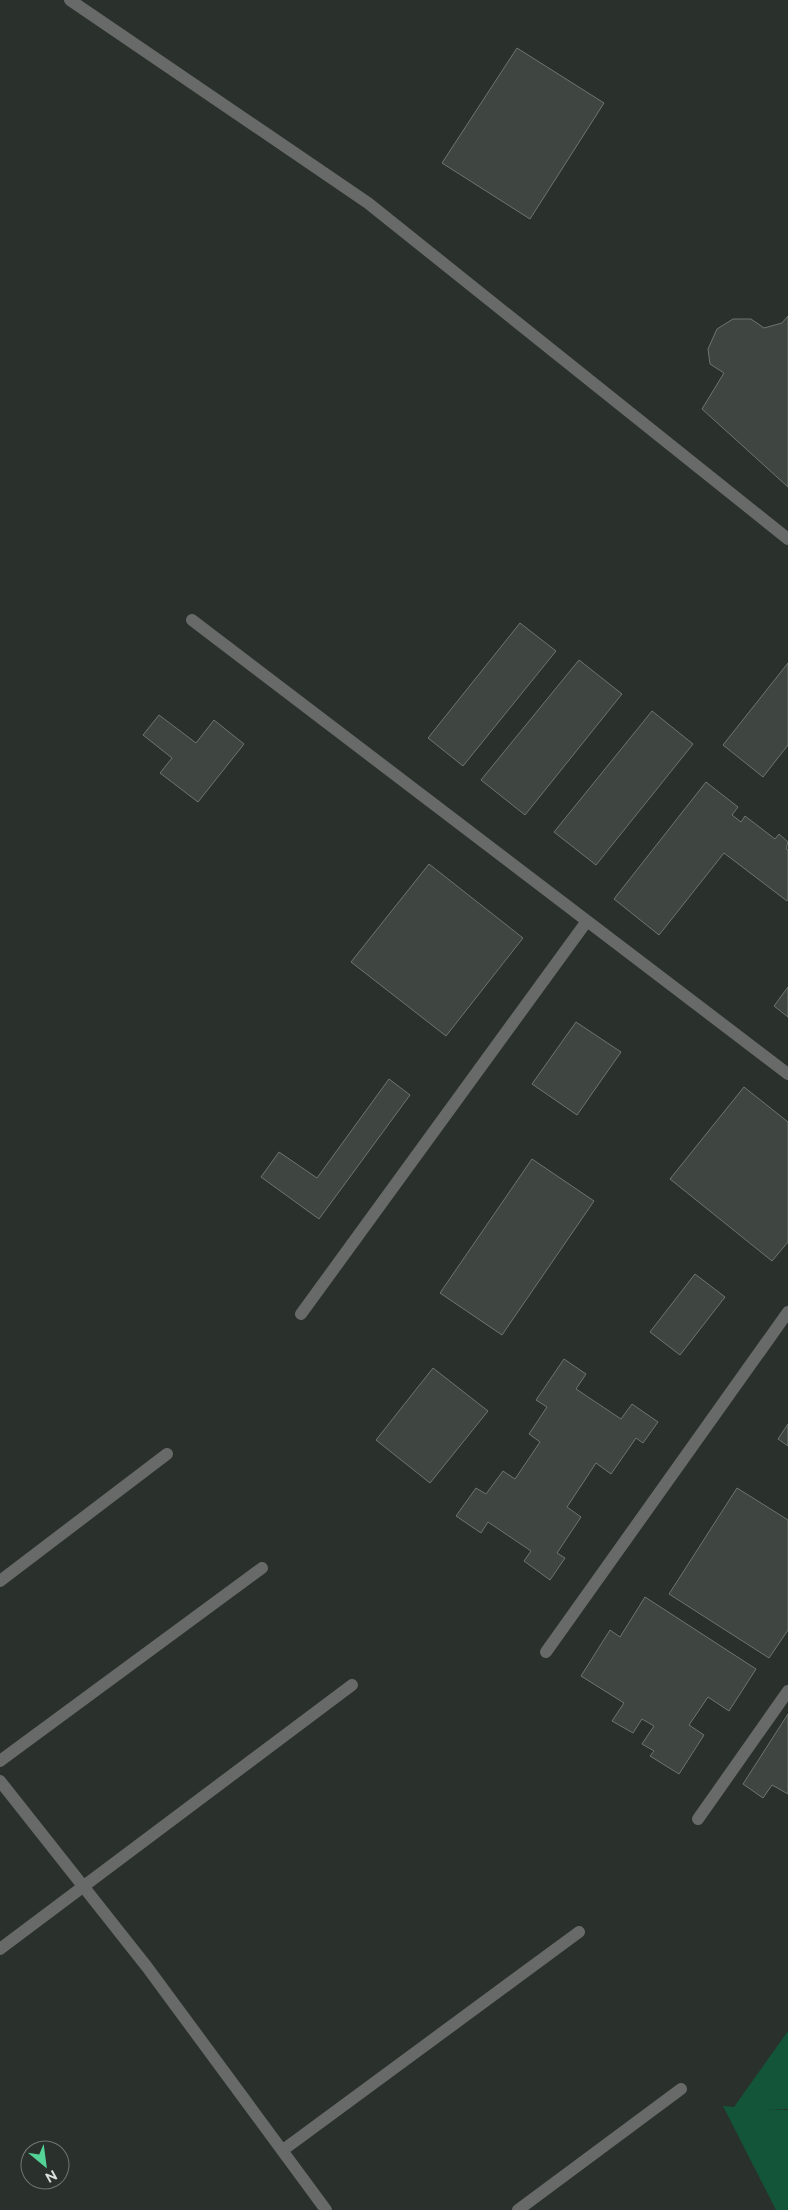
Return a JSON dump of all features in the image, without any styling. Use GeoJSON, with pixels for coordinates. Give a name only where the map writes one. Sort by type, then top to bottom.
{"type":"FeatureCollection","features":[{"type":"Feature","properties":{"kind":"street"},"geometry":{"type":"LineString","coordinates":[[70,0],[368,203],[788,539]]}},
{"type":"Feature","properties":{"kind":"street"},"geometry":{"type":"LineString","coordinates":[[192,620],[788,1074]]}},
{"type":"Feature","properties":{"kind":"street"},"geometry":{"type":"LineString","coordinates":[[301,1314],[587,921]]}},
{"type":"Feature","properties":{"kind":"street"},"geometry":{"type":"LineString","coordinates":[[546,1652],[788,1312]]}},
{"type":"Feature","properties":{"kind":"street"},"geometry":{"type":"LineString","coordinates":[[0,1581],[167,1454]]}},
{"type":"Feature","properties":{"kind":"street"},"geometry":{"type":"LineString","coordinates":[[0,1761],[262,1568]]}},
{"type":"Feature","properties":{"kind":"street"},"geometry":{"type":"LineString","coordinates":[[0,1949],[352,1685]]}},
{"type":"Feature","properties":{"kind":"street"},"geometry":{"type":"LineString","coordinates":[[698,1819],[788,1691]]}},
{"type":"Feature","properties":{"kind":"street"},"geometry":{"type":"LineString","coordinates":[[0,1780],[147,1967],[326,2210]]}},
{"type":"Feature","properties":{"kind":"street"},"geometry":{"type":"LineString","coordinates":[[283,2150],[578,1932]]}},
{"type":"Feature","properties":{"kind":"street"},"geometry":{"type":"LineString","coordinates":[[518,2210],[681,2089]]}},
{"type":"Feature","properties":{"kind":"green space"},"geometry":{"type":"Polygon","coordinates":[[[788,2031],[788,2109],[768,2109],[788,2110],[788,2210],[776,2210],[723,2106],[734,2107],[788,2031]]]}},
{"type":"Feature","properties":{"kind":"building"},"geometry":{"type":"Polygon","coordinates":[[[517,48],[604,103],[530,219],[442,163],[517,48]]]}},
{"type":"Feature","properties":{"kind":"building"},"geometry":{"type":"Polygon","coordinates":[[[788,316],[788,487],[702,409],[724,373],[710,364],[708,349],[717,329],[733,319],[751,319],[764,328],[782,323],[788,316]]]}},
{"type":"Feature","properties":{"kind":"building"},"geometry":{"type":"Polygon","coordinates":[[[520,623],[556,651],[463,766],[428,738],[520,623]]]}},
{"type":"Feature","properties":{"kind":"building"},"geometry":{"type":"Polygon","coordinates":[[[579,660],[622,694],[525,815],[481,780],[579,660]]]}},
{"type":"Feature","properties":{"kind":"building"},"geometry":{"type":"Polygon","coordinates":[[[788,663],[788,745],[763,777],[723,745],[788,663]]]}},
{"type":"Feature","properties":{"kind":"building"},"geometry":{"type":"Polygon","coordinates":[[[652,711],[693,744],[596,865],[554,832],[652,711]]]}},
{"type":"Feature","properties":{"kind":"building"},"geometry":{"type":"Polygon","coordinates":[[[159,715],[196,743],[214,720],[244,744],[198,802],[160,773],[172,758],[143,735],[159,715]]]}},
{"type":"Feature","properties":{"kind":"building"},"geometry":{"type":"Polygon","coordinates":[[[706,782],[738,807],[732,815],[741,822],[745,816],[775,839],[779,834],[788,842],[786,849],[788,850],[788,899],[787,901],[724,853],[659,935],[614,899],[706,782]]]}},
{"type":"Feature","properties":{"kind":"building"},"geometry":{"type":"Polygon","coordinates":[[[429,864],[523,938],[446,1036],[351,962],[429,864]]]}},
{"type":"Feature","properties":{"kind":"building"},"geometry":{"type":"Polygon","coordinates":[[[788,987],[788,1017],[774,1006],[788,987]]]}},
{"type":"Feature","properties":{"kind":"building"},"geometry":{"type":"Polygon","coordinates":[[[576,1022],[621,1052],[577,1115],[532,1084],[576,1022]]]}},
{"type":"Feature","properties":{"kind":"building"},"geometry":{"type":"Polygon","coordinates":[[[389,1079],[410,1095],[319,1219],[261,1177],[279,1152],[317,1178],[389,1079]]]}},
{"type":"Feature","properties":{"kind":"building"},"geometry":{"type":"Polygon","coordinates":[[[744,1087],[788,1122],[788,1242],[772,1261],[670,1179],[744,1087]]]}},
{"type":"Feature","properties":{"kind":"building"},"geometry":{"type":"Polygon","coordinates":[[[532,1159],[594,1201],[502,1335],[440,1293],[532,1159]]]}},
{"type":"Feature","properties":{"kind":"building"},"geometry":{"type":"Polygon","coordinates":[[[695,1274],[725,1297],[680,1355],[650,1332],[695,1274]]]}},
{"type":"Feature","properties":{"kind":"building"},"geometry":{"type":"Polygon","coordinates":[[[564,1359],[586,1374],[576,1389],[621,1419],[632,1404],[658,1422],[643,1443],[636,1438],[611,1474],[596,1463],[567,1507],[581,1517],[557,1553],[565,1558],[550,1580],[524,1561],[531,1551],[488,1522],[481,1533],[456,1516],[476,1488],[486,1494],[503,1471],[515,1479],[540,1442],[529,1434],[547,1407],[536,1400],[564,1359]]]}},
{"type":"Feature","properties":{"kind":"building"},"geometry":{"type":"Polygon","coordinates":[[[433,1368],[488,1411],[430,1483],[376,1440],[433,1368]]]}},
{"type":"Feature","properties":{"kind":"building"},"geometry":{"type":"Polygon","coordinates":[[[788,1424],[788,1446],[778,1439],[788,1424]]]}},
{"type":"Feature","properties":{"kind":"building"},"geometry":{"type":"Polygon","coordinates":[[[737,1488],[788,1520],[788,1630],[769,1658],[669,1594],[737,1488]]]}},
{"type":"Feature","properties":{"kind":"building"},"geometry":{"type":"Polygon","coordinates":[[[645,1597],[756,1669],[729,1711],[708,1697],[689,1725],[704,1735],[679,1774],[650,1756],[654,1751],[642,1744],[654,1726],[642,1719],[633,1733],[612,1721],[624,1703],[581,1676],[610,1630],[620,1637],[645,1597]]]}},
{"type":"Feature","properties":{"kind":"building"},"geometry":{"type":"Polygon","coordinates":[[[788,1714],[788,1794],[772,1785],[763,1798],[743,1784],[788,1714]]]}}]}
